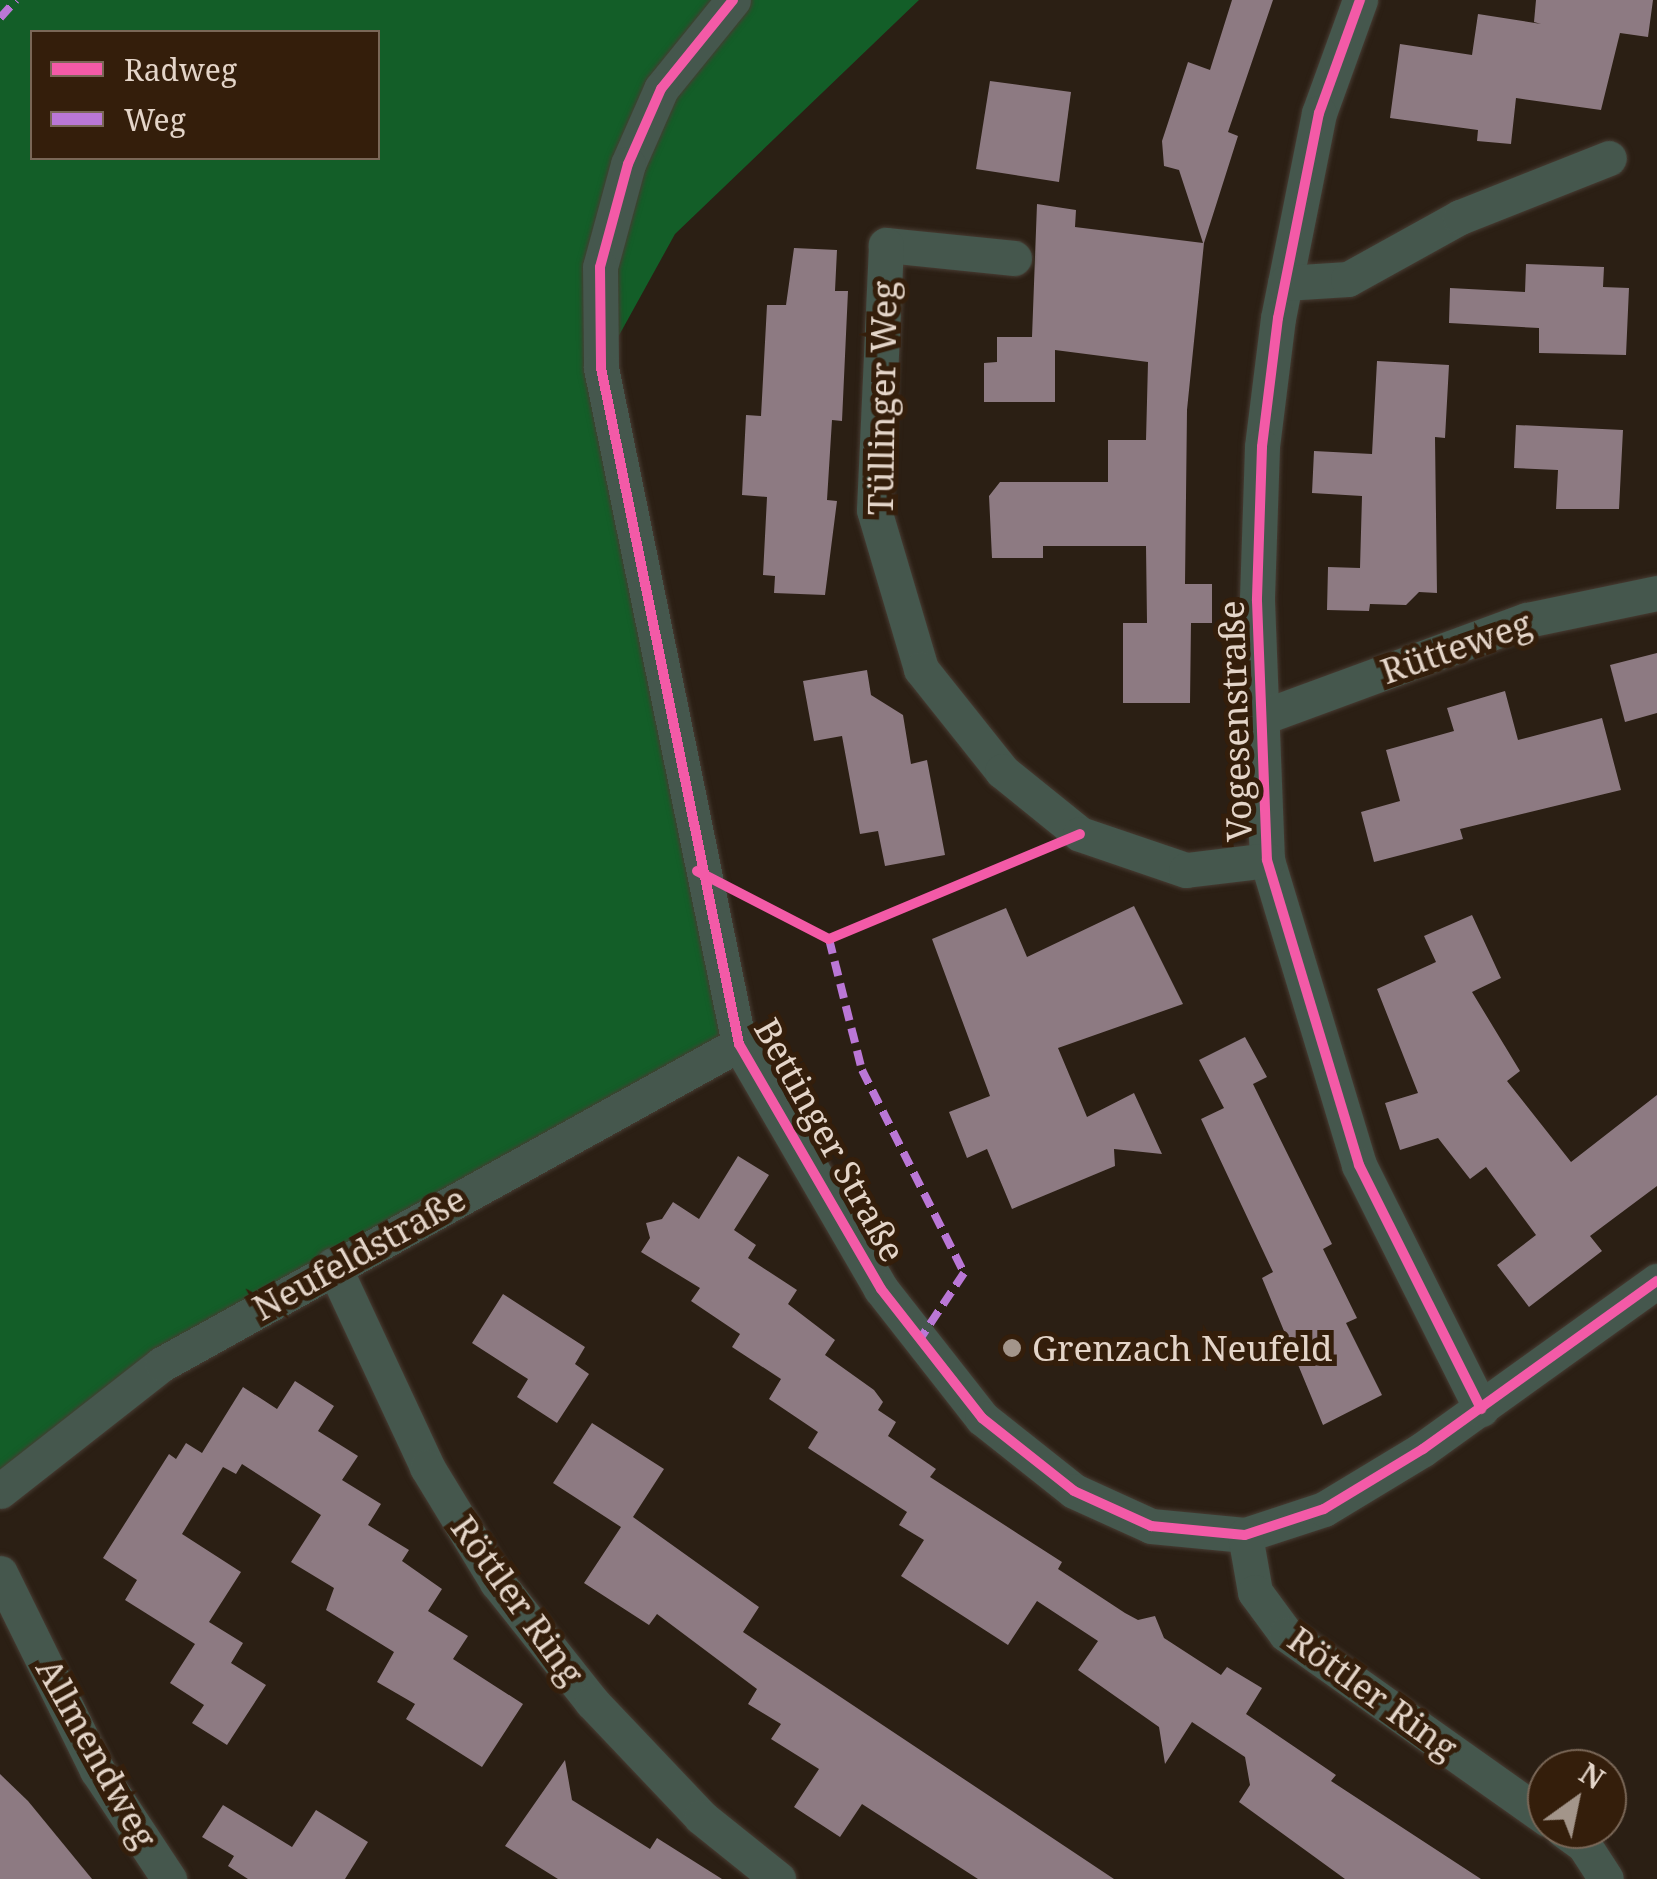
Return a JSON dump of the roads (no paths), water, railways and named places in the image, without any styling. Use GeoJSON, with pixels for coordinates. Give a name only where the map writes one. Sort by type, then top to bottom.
{"type":"FeatureCollection","features":[{"type":"Feature","properties":{"kind":"street","name":"Bettinger Straße"},"geometry":{"type":"LineString","coordinates":[[733,0],[661,89],[628,164],[600,267],[600,368],[617,474],[738,1044],[880,1289],[982,1418],[1074,1491],[1151,1526],[1245,1535],[1324,1510],[1481,1409],[1657,1281]]}},
{"type":"Feature","properties":{"kind":"street","name":"Vogesenstraße"},"geometry":{"type":"LineString","coordinates":[[1360,0],[1319,113],[1285,283],[1262,447],[1260,718],[1266,860],[1359,1165],[1481,1409]]}},
{"type":"Feature","properties":{"kind":"street"},"geometry":{"type":"LineString","coordinates":[[1285,283],[1348,279],[1460,217],[1608,158]]}},
{"type":"Feature","properties":{"kind":"street","name":"Tüllinger Weg"},"geometry":{"type":"LineString","coordinates":[[1014,258],[886,245],[874,510],[921,669],[1002,771],[1080,834],[1186,870],[1266,860]]}},
{"type":"Feature","properties":{"kind":"street","name":"Rütteweg"},"geometry":{"type":"LineString","coordinates":[[1260,718],[1527,620],[1657,593]]}},
{"type":"Feature","properties":{"kind":"street","name":"Neufeldstraße"},"geometry":{"type":"LineString","coordinates":[[0,1491],[162,1364],[738,1044]]}},
{"type":"Feature","properties":{"kind":"street","name":"Röttler Ring"},"geometry":{"type":"LineString","coordinates":[[333,1266],[427,1467],[497,1582],[592,1702],[701,1818],[778,1879]]}},
{"type":"Feature","properties":{"kind":"street","name":"Röttler Ring"},"geometry":{"type":"LineString","coordinates":[[1245,1535],[1255,1592],[1286,1634],[1527,1804]]}},
{"type":"Feature","properties":{"kind":"street","name":"Allmendweg"},"geometry":{"type":"LineString","coordinates":[[0,1573],[97,1770],[169,1879]]}},
{"type":"Feature","properties":{"kind":"street"},"geometry":{"type":"LineString","coordinates":[[1587,1849],[1606,1879]]}},
{"type":"Feature","properties":{"kind":"place","name":"Grenzach Neufeld"},"geometry":{"type":"Point","coordinates":[1012,1348]}}]}
